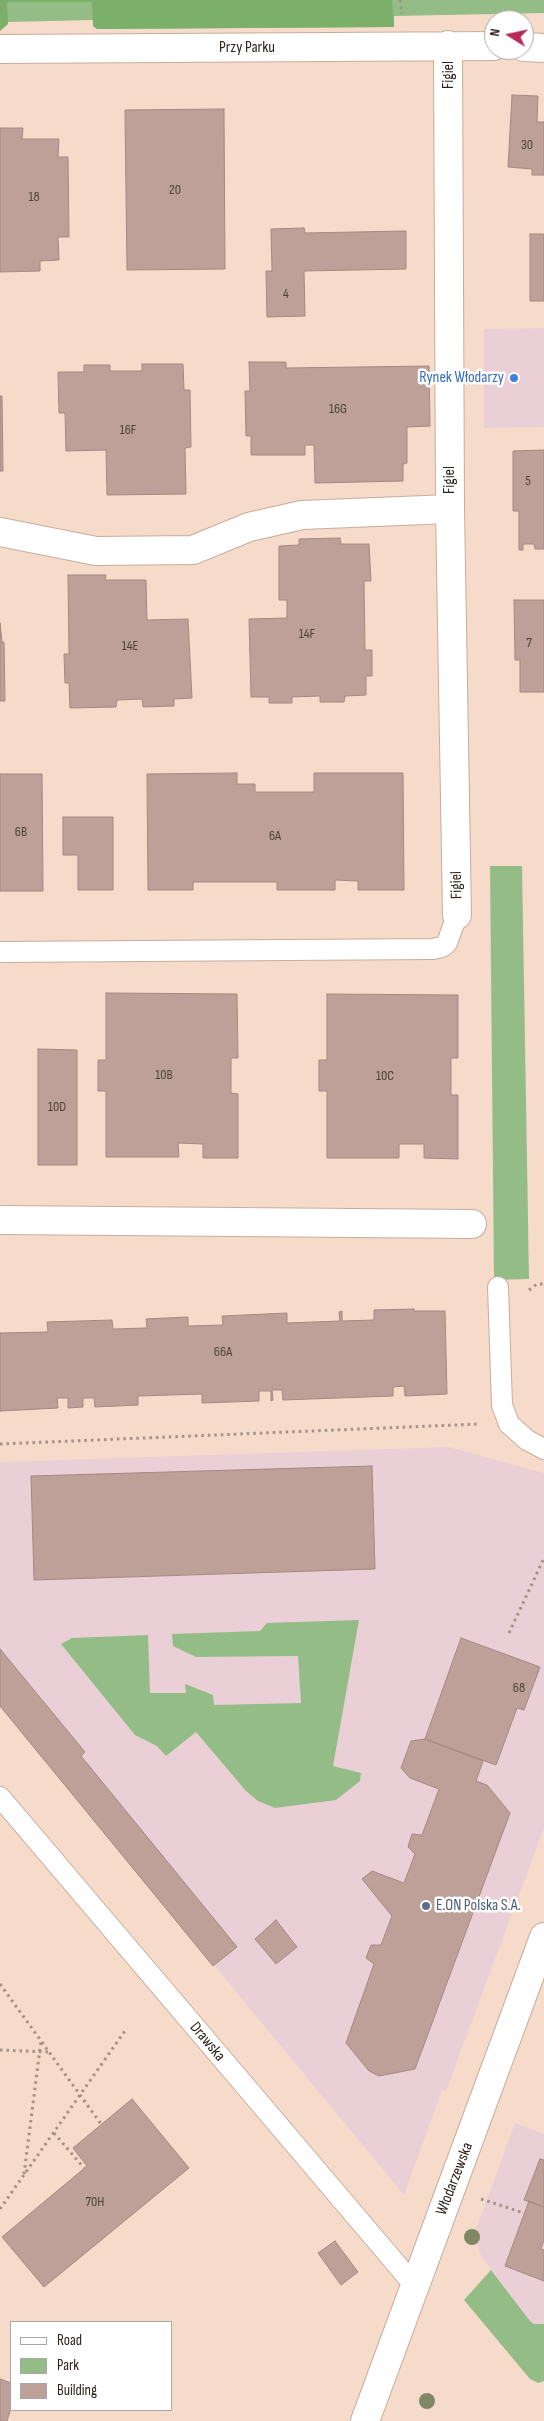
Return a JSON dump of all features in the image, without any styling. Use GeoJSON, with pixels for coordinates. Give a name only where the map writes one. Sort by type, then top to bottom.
{"type":"FeatureCollection","features":[{"type":"Feature","properties":{"kind":"street","name":"Figiel"},"geometry":{"type":"LineString","coordinates":[[448,45],[450,510],[457,914]]}},
{"type":"Feature","properties":{"kind":"street","name":"Przy Parku"},"geometry":{"type":"LineString","coordinates":[[0,50],[484,46]]}},
{"type":"Feature","properties":{"kind":"street"},"geometry":{"type":"LineString","coordinates":[[0,532],[96,551],[192,550],[248,527],[302,514],[450,510]]}},
{"type":"Feature","properties":{"kind":"street"},"geometry":{"type":"LineString","coordinates":[[0,1220],[472,1224]]}},
{"type":"Feature","properties":{"kind":"street","name":"Włodarzewska"},"geometry":{"type":"LineString","coordinates":[[365,2421],[544,1937]]}},
{"type":"Feature","properties":{"kind":"lane"},"geometry":{"type":"LineString","coordinates":[[0,952],[432,949],[442,947],[447,943],[457,914]]}},
{"type":"Feature","properties":{"kind":"lane"},"geometry":{"type":"LineString","coordinates":[[498,1287],[502,1405],[510,1424],[527,1440],[544,1449]]}},
{"type":"Feature","properties":{"kind":"lane","name":"Drawska"},"geometry":{"type":"LineString","coordinates":[[0,1797],[415,2286]]}},
{"type":"Feature","properties":{"kind":"path"},"geometry":{"type":"LineString","coordinates":[[529,1290],[537,1284],[544,1284]]}},
{"type":"Feature","properties":{"kind":"path"},"geometry":{"type":"LineString","coordinates":[[0,1444],[449,1426]]}},
{"type":"Feature","properties":{"kind":"path"},"geometry":{"type":"LineString","coordinates":[[509,1633],[544,1558]]}},
{"type":"Feature","properties":{"kind":"path"},"geometry":{"type":"LineString","coordinates":[[0,1984],[101,2124]]}},
{"type":"Feature","properties":{"kind":"path"},"geometry":{"type":"LineString","coordinates":[[0,2209],[127,2028]]}},
{"type":"Feature","properties":{"kind":"path"},"geometry":{"type":"LineString","coordinates":[[24,2174],[41,2041]]}},
{"type":"Feature","properties":{"kind":"path"},"geometry":{"type":"LineString","coordinates":[[0,2050],[49,2052]]}},
{"type":"Feature","properties":{"kind":"path"},"geometry":{"type":"LineString","coordinates":[[54,2133],[84,2168]]}},
{"type":"Feature","properties":{"kind":"path"},"geometry":{"type":"LineString","coordinates":[[474,2196],[524,2213]]}},
{"type":"Feature","properties":{"kind":"shaded area","name":"Rynek Włodarzy"},"geometry":{"type":"Polygon","coordinates":[[[544,328],[544,427],[484,428],[484,329],[544,328]]]}},
{"type":"Feature","properties":{"kind":"shaded area"},"geometry":{"type":"Polygon","coordinates":[[[449,1447],[544,1473],[544,1828],[446,2091],[442,2090],[404,2195],[0,1706],[0,1462],[449,1447]]]}},
{"type":"Feature","properties":{"kind":"shaded area"},"geometry":{"type":"Polygon","coordinates":[[[515,2123],[544,2134],[544,2324],[534,2324],[530,2321],[481,2256],[474,2235],[515,2123]]]}},
{"type":"Feature","properties":{"kind":"green space"},"geometry":{"type":"Polygon","coordinates":[[[0,0],[544,0],[544,13],[534,13],[534,10],[484,10],[484,14],[394,16],[394,27],[97,29],[93,26],[93,20],[8,22],[0,31],[0,0]]]}},
{"type":"Feature","properties":{"kind":"green space"},"geometry":{"type":"Polygon","coordinates":[[[0,0],[392,0],[394,27],[97,29],[93,26],[92,2],[7,2],[8,24],[0,31],[0,0]]]}},
{"type":"Feature","properties":{"kind":"green space"},"geometry":{"type":"Polygon","coordinates":[[[490,866],[522,866],[529,1279],[494,1280],[490,866]]]}},
{"type":"Feature","properties":{"kind":"green space"},"geometry":{"type":"Polygon","coordinates":[[[359,1620],[333,1766],[361,1773],[360,1781],[336,1800],[275,1808],[258,1801],[246,1791],[196,1732],[166,1756],[157,1746],[135,1735],[61,1644],[72,1638],[148,1635],[150,1693],[186,1693],[185,1684],[213,1695],[214,1705],[301,1703],[298,1656],[196,1657],[173,1646],[172,1634],[260,1631],[267,1623],[359,1620]]]}},
{"type":"Feature","properties":{"kind":"green space"},"geometry":{"type":"Polygon","coordinates":[[[491,2270],[530,2321],[534,2324],[544,2324],[544,2381],[538,2383],[530,2379],[464,2300],[491,2270]]]}},
{"type":"Feature","properties":{"kind":"building"},"geometry":{"type":"Polygon","coordinates":[[[512,95],[538,96],[537,122],[544,122],[544,175],[532,175],[532,169],[508,167],[512,95]]]}},
{"type":"Feature","properties":{"kind":"building"},"geometry":{"type":"Polygon","coordinates":[[[224,109],[225,269],[127,270],[125,110],[224,109]]]}},
{"type":"Feature","properties":{"kind":"building"},"geometry":{"type":"Polygon","coordinates":[[[0,128],[23,128],[22,139],[59,139],[58,157],[68,157],[69,237],[58,237],[59,260],[40,261],[40,271],[0,272],[0,128]]]}},
{"type":"Feature","properties":{"kind":"building"},"geometry":{"type":"Polygon","coordinates":[[[304,228],[305,233],[406,231],[406,269],[304,271],[305,316],[267,317],[266,271],[272,271],[271,229],[304,228]]]}},
{"type":"Feature","properties":{"kind":"building"},"geometry":{"type":"Polygon","coordinates":[[[530,234],[544,234],[544,301],[530,301],[530,234]]]}},
{"type":"Feature","properties":{"kind":"building"},"geometry":{"type":"Polygon","coordinates":[[[249,362],[286,362],[286,368],[429,366],[430,426],[407,427],[407,463],[403,464],[403,481],[315,483],[314,445],[305,445],[305,455],[251,455],[251,436],[246,436],[245,391],[250,391],[249,362]]]}},
{"type":"Feature","properties":{"kind":"building"},"geometry":{"type":"Polygon","coordinates":[[[142,364],[183,364],[184,390],[190,390],[191,447],[185,448],[186,494],[107,495],[106,450],[66,451],[65,413],[59,413],[58,372],[84,372],[84,365],[110,365],[110,371],[142,371],[142,364]]]}},
{"type":"Feature","properties":{"kind":"building"},"geometry":{"type":"Polygon","coordinates":[[[0,396],[2,396],[3,471],[0,471],[0,396]]]}},
{"type":"Feature","properties":{"kind":"building"},"geometry":{"type":"Polygon","coordinates":[[[544,450],[544,549],[535,549],[534,544],[523,544],[523,550],[519,550],[519,511],[513,511],[513,451],[544,450]]]}},
{"type":"Feature","properties":{"kind":"building"},"geometry":{"type":"Polygon","coordinates":[[[340,538],[341,544],[369,544],[371,581],[364,581],[365,650],[372,650],[372,676],[366,676],[366,695],[345,696],[344,702],[320,702],[320,696],[292,697],[292,703],[269,703],[269,697],[251,697],[249,619],[287,618],[287,600],[279,600],[279,546],[299,545],[299,539],[340,538]]]}},
{"type":"Feature","properties":{"kind":"building"},"geometry":{"type":"Polygon","coordinates":[[[68,575],[106,575],[105,580],[146,580],[147,620],[188,619],[192,698],[174,699],[174,706],[143,707],[142,699],[117,700],[116,707],[70,708],[69,683],[65,683],[64,654],[69,654],[68,575]]]}},
{"type":"Feature","properties":{"kind":"building"},"geometry":{"type":"Polygon","coordinates":[[[514,600],[544,600],[544,692],[520,692],[520,660],[515,660],[514,600]]]}},
{"type":"Feature","properties":{"kind":"building"},"geometry":{"type":"Polygon","coordinates":[[[0,623],[2,642],[4,642],[5,701],[0,701],[0,623]]]}},
{"type":"Feature","properties":{"kind":"building"},"geometry":{"type":"Polygon","coordinates":[[[237,773],[237,784],[255,784],[255,792],[314,792],[314,773],[403,773],[404,890],[358,890],[358,881],[335,880],[335,890],[277,890],[277,882],[193,882],[193,890],[148,890],[147,774],[237,773]]]}},
{"type":"Feature","properties":{"kind":"building"},"geometry":{"type":"Polygon","coordinates":[[[0,774],[42,774],[43,891],[0,891],[0,774]]]}},
{"type":"Feature","properties":{"kind":"building"},"geometry":{"type":"Polygon","coordinates":[[[63,817],[113,817],[113,890],[78,890],[78,855],[63,855],[63,817]]]}},
{"type":"Feature","properties":{"kind":"building"},"geometry":{"type":"Polygon","coordinates":[[[106,993],[237,994],[238,1058],[231,1058],[231,1093],[238,1094],[238,1158],[203,1158],[203,1144],[178,1143],[179,1157],[106,1157],[106,1091],[98,1091],[98,1060],[106,1060],[106,993]]]}},
{"type":"Feature","properties":{"kind":"building"},"geometry":{"type":"Polygon","coordinates":[[[327,994],[458,995],[458,1058],[451,1058],[451,1095],[458,1095],[458,1159],[424,1158],[424,1144],[399,1144],[399,1158],[327,1158],[327,1091],[319,1091],[319,1060],[327,1060],[327,994]]]}},
{"type":"Feature","properties":{"kind":"building"},"geometry":{"type":"Polygon","coordinates":[[[38,1049],[77,1050],[77,1165],[38,1165],[38,1049]]]}},
{"type":"Feature","properties":{"kind":"building"},"geometry":{"type":"Polygon","coordinates":[[[414,1309],[414,1311],[445,1311],[447,1394],[405,1396],[404,1386],[393,1387],[393,1396],[283,1400],[282,1390],[272,1390],[273,1400],[271,1401],[271,1391],[259,1391],[259,1401],[202,1403],[202,1394],[138,1396],[138,1405],[95,1407],[94,1398],[83,1398],[83,1407],[68,1408],[68,1398],[57,1398],[58,1408],[0,1411],[0,1333],[48,1332],[47,1322],[112,1320],[113,1329],[147,1328],[146,1319],[188,1317],[188,1326],[223,1325],[222,1316],[287,1313],[287,1323],[340,1321],[339,1312],[342,1311],[342,1321],[374,1320],[374,1310],[414,1309]]]}},
{"type":"Feature","properties":{"kind":"building"},"geometry":{"type":"Polygon","coordinates":[[[372,1466],[375,1569],[34,1580],[31,1476],[372,1466]]]}},
{"type":"Feature","properties":{"kind":"building"},"geometry":{"type":"Polygon","coordinates":[[[461,1638],[540,1667],[524,1710],[517,1708],[496,1765],[425,1739],[461,1638]]]}},
{"type":"Feature","properties":{"kind":"building"},"geometry":{"type":"Polygon","coordinates":[[[0,1649],[85,1752],[81,1756],[237,1947],[213,1966],[0,1706],[0,1649]]]}},
{"type":"Feature","properties":{"kind":"building"},"geometry":{"type":"Polygon","coordinates":[[[425,1739],[483,1761],[476,1781],[487,1785],[510,1813],[415,2069],[379,2076],[369,2071],[346,2043],[374,1964],[366,1958],[371,1945],[381,1945],[392,1916],[362,1879],[372,1871],[404,1883],[415,1854],[408,1847],[412,1834],[422,1835],[439,1789],[410,1778],[401,1768],[411,1741],[425,1739]]]}},
{"type":"Feature","properties":{"kind":"building"},"geometry":{"type":"Polygon","coordinates":[[[276,1920],[297,1947],[276,1964],[255,1939],[276,1920]]]}},
{"type":"Feature","properties":{"kind":"building"},"geometry":{"type":"Polygon","coordinates":[[[132,2099],[189,2168],[44,2287],[2,2237],[87,2166],[73,2148],[132,2099]]]}},
{"type":"Feature","properties":{"kind":"building"},"geometry":{"type":"Polygon","coordinates":[[[540,2159],[544,2160],[544,2207],[524,2200],[540,2159]]]}},
{"type":"Feature","properties":{"kind":"building"},"geometry":{"type":"Polygon","coordinates":[[[529,2201],[544,2207],[544,2240],[541,2249],[544,2250],[544,2281],[505,2266],[529,2201]]]}},
{"type":"Feature","properties":{"kind":"building"},"geometry":{"type":"Polygon","coordinates":[[[335,2241],[358,2272],[341,2285],[318,2253],[335,2241]]]}},
{"type":"Feature","properties":{"kind":"building"},"geometry":{"type":"Polygon","coordinates":[[[0,2379],[10,2383],[10,2411],[7,2421],[0,2421],[0,2379]]]}},
{"type":"Feature","properties":{"kind":"place","name":"Rynek Włodarzy"},"geometry":{"type":"Point","coordinates":[514,378]}},
{"type":"Feature","properties":{"kind":"place","name":"E.ON Polska S.A."},"geometry":{"type":"Point","coordinates":[426,1906]}}]}
